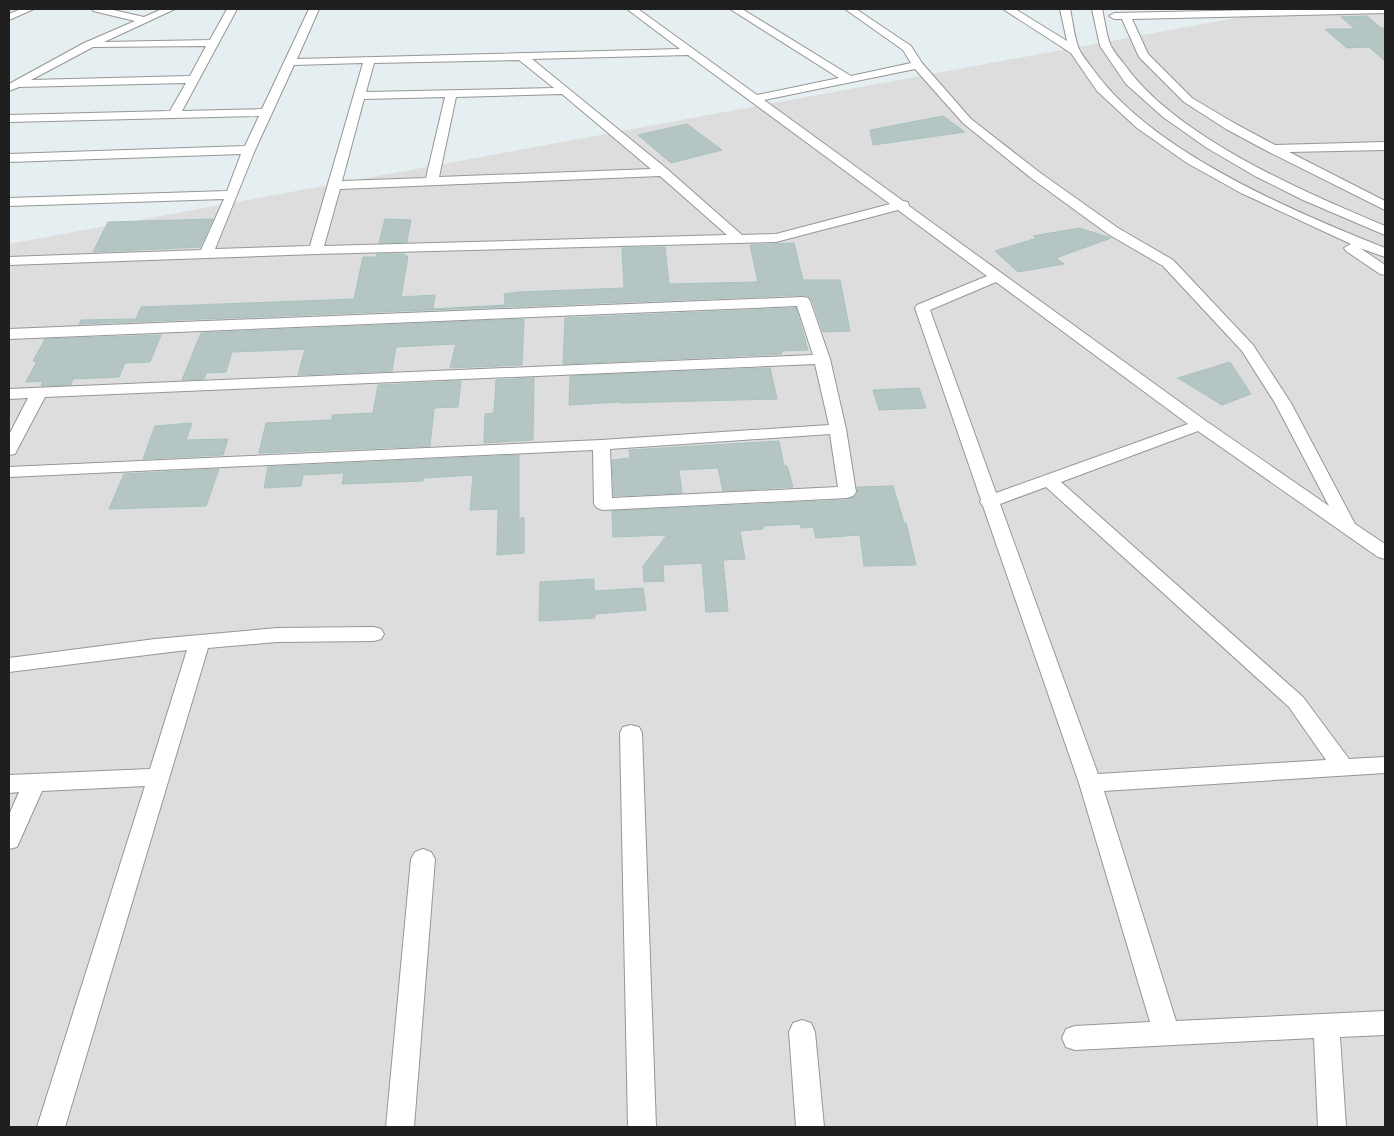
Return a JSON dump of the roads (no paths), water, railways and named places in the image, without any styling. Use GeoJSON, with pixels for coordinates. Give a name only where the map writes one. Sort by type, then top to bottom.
{"type":"FeatureCollection","features":[{"type":"Feature","properties":{"kind":"street"},"geometry":{"type":"LineString","coordinates":[[9,17],[29,9]]}},
{"type":"Feature","properties":{"kind":"street"},"geometry":{"type":"LineString","coordinates":[[98,9],[146,20]]}},
{"type":"Feature","properties":{"kind":"street"},"geometry":{"type":"LineString","coordinates":[[12,86],[88,45],[170,9]]}},
{"type":"Feature","properties":{"kind":"street"},"geometry":{"type":"LineString","coordinates":[[174,115],[232,9]]}},
{"type":"Feature","properties":{"kind":"street"},"geometry":{"type":"LineString","coordinates":[[206,254],[249,150],[314,9]]}},
{"type":"Feature","properties":{"kind":"street"},"geometry":{"type":"LineString","coordinates":[[632,9],[1200,425],[1385,553]]}},
{"type":"Feature","properties":{"kind":"street"},"geometry":{"type":"LineString","coordinates":[[736,9],[847,78]]}},
{"type":"Feature","properties":{"kind":"street"},"geometry":{"type":"LineString","coordinates":[[850,9],[907,48],[918,64],[966,121],[1035,175],[1113,231],[1168,263],[1248,348],[1283,403],[1349,527]]}},
{"type":"Feature","properties":{"kind":"street"},"geometry":{"type":"LineString","coordinates":[[1008,9],[1018,12],[1075,51]]}},
{"type":"Feature","properties":{"kind":"street"},"geometry":{"type":"LineString","coordinates":[[1065,9],[1066,26],[1075,51],[1094,79],[1107,94],[1162,140],[1244,190],[1314,224],[1385,253]]}},
{"type":"Feature","properties":{"kind":"street"},"geometry":{"type":"LineString","coordinates":[[1385,10],[1126,16],[1098,12],[1102,36],[1116,61],[1139,90],[1174,119],[1220,151],[1271,179],[1312,200],[1385,231]]}},
{"type":"Feature","properties":{"kind":"street"},"geometry":{"type":"LineString","coordinates":[[1126,16],[1143,54],[1188,100],[1230,126],[1385,206]]}},
{"type":"Feature","properties":{"kind":"street"},"geometry":{"type":"LineString","coordinates":[[88,45],[213,43]]}},
{"type":"Feature","properties":{"kind":"street"},"geometry":{"type":"LineString","coordinates":[[290,62],[692,52]]}},
{"type":"Feature","properties":{"kind":"street"},"geometry":{"type":"LineString","coordinates":[[523,57],[663,172],[738,238]]}},
{"type":"Feature","properties":{"kind":"street"},"geometry":{"type":"LineString","coordinates":[[316,250],[369,60]]}},
{"type":"Feature","properties":{"kind":"street"},"geometry":{"type":"LineString","coordinates":[[754,99],[918,64]]}},
{"type":"Feature","properties":{"kind":"street"},"geometry":{"type":"LineString","coordinates":[[12,86],[194,79]]}},
{"type":"Feature","properties":{"kind":"street"},"geometry":{"type":"LineString","coordinates":[[359,96],[564,91]]}},
{"type":"Feature","properties":{"kind":"street"},"geometry":{"type":"LineString","coordinates":[[432,181],[451,94]]}},
{"type":"Feature","properties":{"kind":"street"},"geometry":{"type":"LineString","coordinates":[[9,120],[267,112]]}},
{"type":"Feature","properties":{"kind":"street"},"geometry":{"type":"LineString","coordinates":[[1273,149],[1385,146]]}},
{"type":"Feature","properties":{"kind":"street"},"geometry":{"type":"LineString","coordinates":[[9,158],[249,150]]}},
{"type":"Feature","properties":{"kind":"street"},"geometry":{"type":"LineString","coordinates":[[1287,156],[1385,155]]}},
{"type":"Feature","properties":{"kind":"street"},"geometry":{"type":"LineString","coordinates":[[335,185],[663,172]]}},
{"type":"Feature","properties":{"kind":"street"},"geometry":{"type":"LineString","coordinates":[[9,202],[232,195]]}},
{"type":"Feature","properties":{"kind":"street"},"geometry":{"type":"LineString","coordinates":[[9,261],[316,250],[776,238],[902,205]]}},
{"type":"Feature","properties":{"kind":"street"},"geometry":{"type":"LineString","coordinates":[[1314,224],[1385,271]]}},
{"type":"Feature","properties":{"kind":"street"},"geometry":{"type":"LineString","coordinates":[[998,276],[922,308],[989,502],[1090,783],[1167,1034]]}},
{"type":"Feature","properties":{"kind":"street"},"geometry":{"type":"LineString","coordinates":[[9,334],[803,302],[822,359],[838,429],[847,492],[603,504],[602,445]]}},
{"type":"Feature","properties":{"kind":"street"},"geometry":{"type":"LineString","coordinates":[[9,394],[822,359]]}},
{"type":"Feature","properties":{"kind":"street"},"geometry":{"type":"LineString","coordinates":[[9,450],[39,393]]}},
{"type":"Feature","properties":{"kind":"street"},"geometry":{"type":"LineString","coordinates":[[989,502],[1200,425]]}},
{"type":"Feature","properties":{"kind":"street"},"geometry":{"type":"LineString","coordinates":[[9,472],[602,445],[838,429]]}},
{"type":"Feature","properties":{"kind":"street"},"geometry":{"type":"LineString","coordinates":[[1049,481],[1296,702],[1342,766]]}},
{"type":"Feature","properties":{"kind":"street"},"geometry":{"type":"LineString","coordinates":[[9,664],[277,635],[374,634]]}},
{"type":"Feature","properties":{"kind":"street"},"geometry":{"type":"LineString","coordinates":[[51,1127],[200,642]]}},
{"type":"Feature","properties":{"kind":"street"},"geometry":{"type":"LineString","coordinates":[[631,733],[642,1127]]}},
{"type":"Feature","properties":{"kind":"street"},"geometry":{"type":"LineString","coordinates":[[1090,783],[1342,766],[1385,765]]}},
{"type":"Feature","properties":{"kind":"street"},"geometry":{"type":"LineString","coordinates":[[9,784],[158,777]]}},
{"type":"Feature","properties":{"kind":"street"},"geometry":{"type":"LineString","coordinates":[[9,840],[34,783]]}},
{"type":"Feature","properties":{"kind":"street"},"geometry":{"type":"LineString","coordinates":[[400,1127],[423,859]]}},
{"type":"Feature","properties":{"kind":"street"},"geometry":{"type":"LineString","coordinates":[[1075,1038],[1385,1023]]}},
{"type":"Feature","properties":{"kind":"street"},"geometry":{"type":"LineString","coordinates":[[1326,1026],[1332,1127]]}},
{"type":"Feature","properties":{"kind":"street"},"geometry":{"type":"LineString","coordinates":[[802,1032],[810,1127]]}}]}
